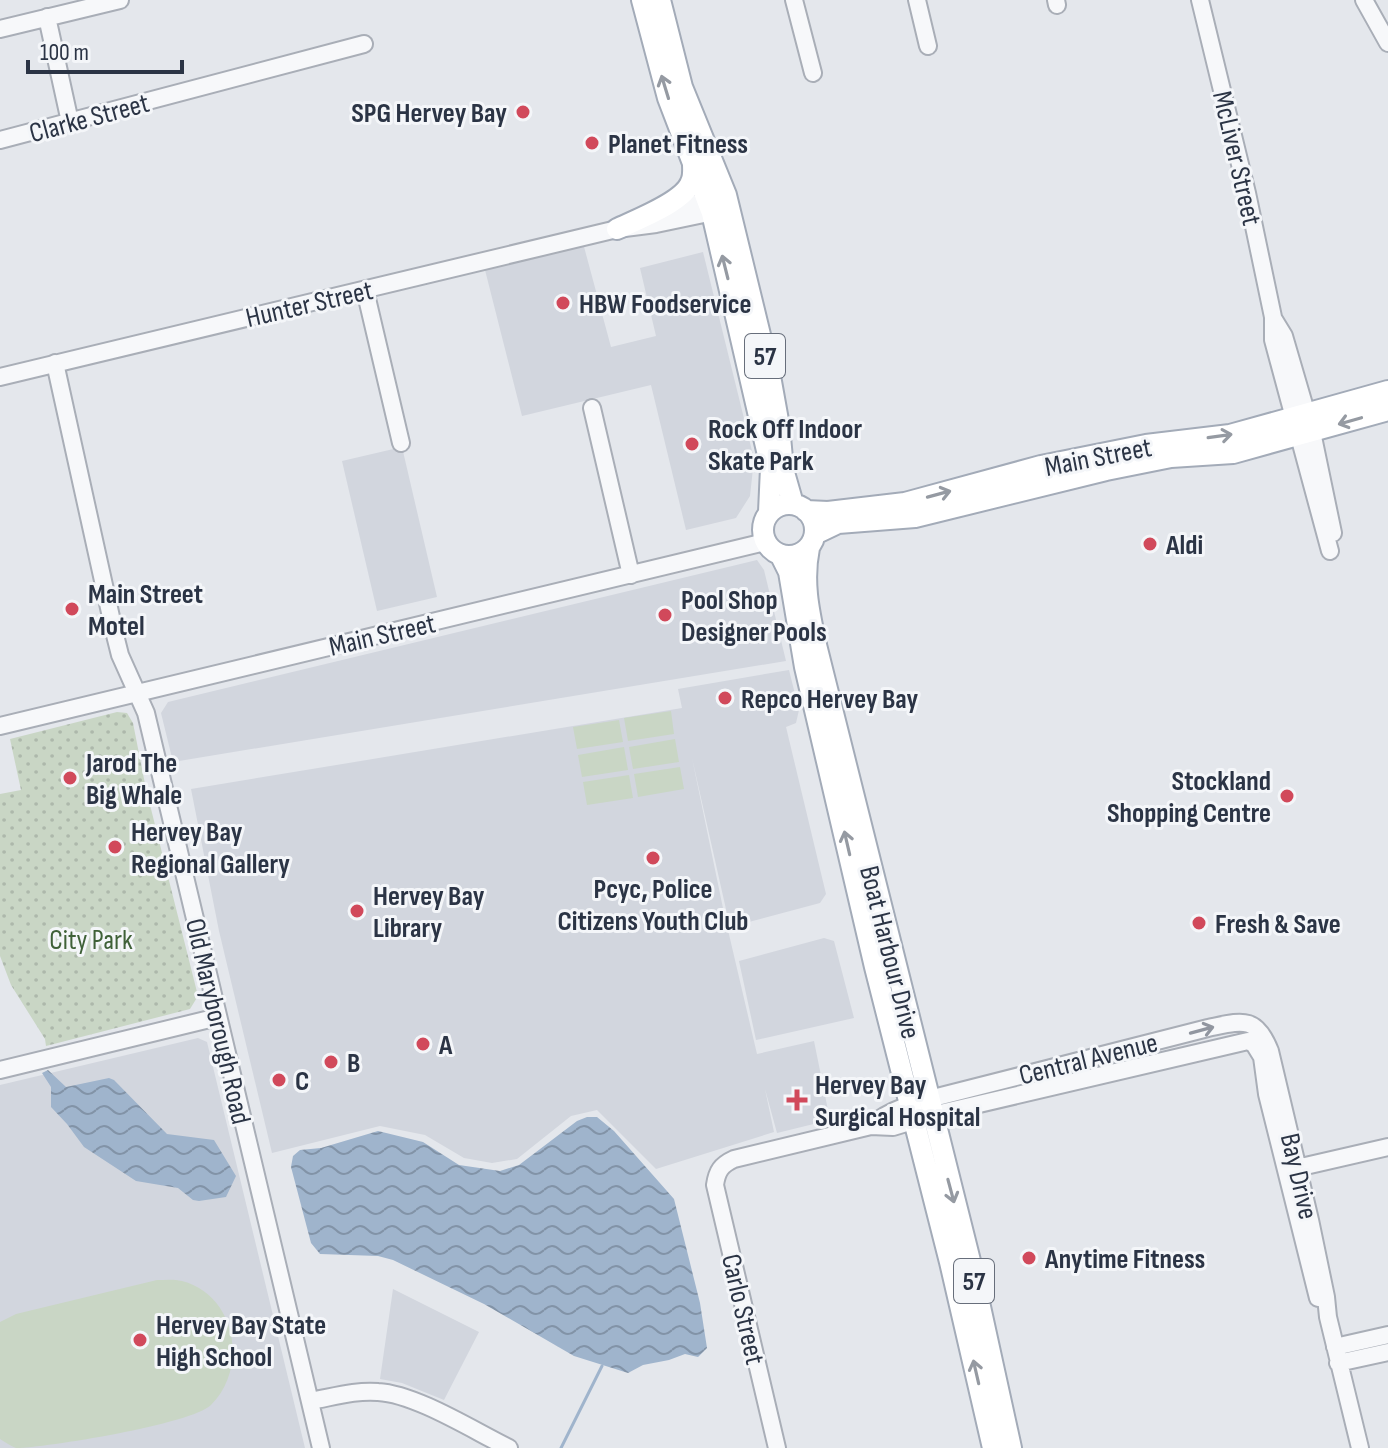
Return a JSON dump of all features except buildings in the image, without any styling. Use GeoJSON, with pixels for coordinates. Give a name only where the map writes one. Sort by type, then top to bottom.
{"type":"FeatureCollection","features":[{"type":"Feature","properties":{"kind":"main road","name":"57"},"geometry":{"type":"LineString","coordinates":[[660,0],[682,87],[770,376],[783,469],[800,508],[815,525],[812,541]]}},
{"type":"Feature","properties":{"kind":"main road","name":"57"},"geometry":{"type":"LineString","coordinates":[[644,5],[668,98],[692,158],[719,204],[771,468],[769,512],[762,527],[773,549]]}},
{"type":"Feature","properties":{"kind":"main road"},"geometry":{"type":"LineString","coordinates":[[617,229],[666,205],[689,187],[693,179],[692,158]]}},
{"type":"Feature","properties":{"kind":"main road","name":"Main Street"},"geometry":{"type":"LineString","coordinates":[[812,541],[838,523],[915,517],[1106,470],[1171,457],[1233,453],[1388,391]]}},
{"type":"Feature","properties":{"kind":"main road","name":"Main Street"},"geometry":{"type":"LineString","coordinates":[[800,508],[828,512],[892,505],[1041,466],[1146,445],[1303,425],[1388,410]]}},
{"type":"Feature","properties":{"kind":"main road"},"geometry":{"type":"LineString","coordinates":[[769,512],[784,504],[800,508]]}},
{"type":"Feature","properties":{"kind":"main road"},"geometry":{"type":"LineString","coordinates":[[773,549],[796,556],[812,541]]}},
{"type":"Feature","properties":{"kind":"main road","name":"Boat Harbour Drive"},"geometry":{"type":"LineString","coordinates":[[812,541],[804,571],[812,626],[870,868],[993,1448]]}},
{"type":"Feature","properties":{"kind":"main road","name":"Boat Harbour Drive"},"geometry":{"type":"LineString","coordinates":[[773,549],[789,572],[805,667],[871,946],[920,1110],[970,1261],[1011,1448]]}},
{"type":"Feature","properties":{"kind":"main road"},"geometry":{"type":"LineString","coordinates":[[870,868],[864,884],[872,922],[871,946]]}},
{"type":"Feature","properties":{"kind":"street"},"geometry":{"type":"LineString","coordinates":[[0,29],[120,0]]}},
{"type":"Feature","properties":{"kind":"street"},"geometry":{"type":"LineString","coordinates":[[794,0],[813,73]]}},
{"type":"Feature","properties":{"kind":"street"},"geometry":{"type":"LineString","coordinates":[[917,0],[928,46]]}},
{"type":"Feature","properties":{"kind":"street","name":"McLiver Street"},"geometry":{"type":"LineString","coordinates":[[1200,0],[1247,193],[1273,317],[1273,340],[1303,425],[1335,550]]}},
{"type":"Feature","properties":{"kind":"street"},"geometry":{"type":"LineString","coordinates":[[1364,0],[1388,43]]}},
{"type":"Feature","properties":{"kind":"street"},"geometry":{"type":"LineString","coordinates":[[47,17],[70,122]]}},
{"type":"Feature","properties":{"kind":"street","name":"Clarke Street"},"geometry":{"type":"LineString","coordinates":[[0,140],[364,44]]}},
{"type":"Feature","properties":{"kind":"street","name":"Hunter Street"},"geometry":{"type":"LineString","coordinates":[[0,377],[719,204]]}},
{"type":"Feature","properties":{"kind":"street"},"geometry":{"type":"LineString","coordinates":[[365,290],[401,443]]}},
{"type":"Feature","properties":{"kind":"street","name":"Old Maryborough Road"},"geometry":{"type":"LineString","coordinates":[[55,363],[115,635],[120,655],[146,713],[321,1448]]}},
{"type":"Feature","properties":{"kind":"street"},"geometry":{"type":"LineString","coordinates":[[592,408],[631,575]]}},
{"type":"Feature","properties":{"kind":"street","name":"Main Street"},"geometry":{"type":"LineString","coordinates":[[0,726],[631,575],[773,549]]}},
{"type":"Feature","properties":{"kind":"street"},"geometry":{"type":"LineString","coordinates":[[0,1070],[218,1017]]}},
{"type":"Feature","properties":{"kind":"street","name":"Central Avenue"},"geometry":{"type":"LineString","coordinates":[[718,1170],[734,1159],[871,1126],[877,1120],[1096,1078],[1242,1040],[1259,1040]]}},
{"type":"Feature","properties":{"kind":"street","name":"Bay Drive"},"geometry":{"type":"LineString","coordinates":[[1259,1040],[1270,1051],[1292,1169],[1326,1297],[1328,1317],[1360,1448]]}},
{"type":"Feature","properties":{"kind":"street"},"geometry":{"type":"LineString","coordinates":[[1292,1169],[1388,1147]]}},
{"type":"Feature","properties":{"kind":"street","name":"Carlo Street"},"geometry":{"type":"LineString","coordinates":[[718,1170],[715,1185],[777,1448]]}},
{"type":"Feature","properties":{"kind":"street"},"geometry":{"type":"LineString","coordinates":[[1337,1355],[1388,1335]]}},
{"type":"Feature","properties":{"kind":"street"},"geometry":{"type":"LineString","coordinates":[[1337,1355],[1388,1352]]}},
{"type":"Feature","properties":{"kind":"street"},"geometry":{"type":"LineString","coordinates":[[310,1401],[362,1392],[392,1394],[420,1404],[509,1448]]}},
{"type":"Feature","properties":{"kind":"shaded area"},"geometry":{"type":"Polygon","coordinates":[[[583,243],[611,347],[656,336],[640,268],[703,252],[754,459],[750,496],[736,518],[686,530],[651,385],[522,416],[484,266],[583,243]]]}},
{"type":"Feature","properties":{"kind":"shaded area"},"geometry":{"type":"Polygon","coordinates":[[[402,447],[437,597],[377,611],[342,461],[402,447]]]}},
{"type":"Feature","properties":{"kind":"shaded area"},"geometry":{"type":"Polygon","coordinates":[[[757,560],[764,570],[786,661],[173,762],[161,713],[168,702],[757,560]]]}},
{"type":"Feature","properties":{"kind":"shaded area"},"geometry":{"type":"Polygon","coordinates":[[[789,670],[799,710],[796,723],[786,727],[826,894],[820,903],[730,927],[692,758],[757,1054],[814,1041],[830,1120],[777,1133],[765,1089],[774,1132],[656,1169],[597,1110],[571,1116],[517,1159],[492,1163],[464,1158],[425,1135],[380,1126],[272,1153],[219,931],[191,789],[682,708],[678,689],[789,670]]]}},
{"type":"Feature","properties":{"kind":"shaded area"},"geometry":{"type":"Polygon","coordinates":[[[824,938],[834,941],[854,1018],[756,1040],[739,961],[824,938]]]}},
{"type":"Feature","properties":{"kind":"shaded area","name":"Hervey Bay State High School"},"geometry":{"type":"Polygon","coordinates":[[[198,1038],[207,1042],[305,1448],[0,1448],[0,1085],[198,1038]]]}},
{"type":"Feature","properties":{"kind":"shaded area"},"geometry":{"type":"Polygon","coordinates":[[[393,1289],[479,1332],[444,1400],[402,1383],[380,1379],[393,1289]]]}},
{"type":"Feature","properties":{"kind":"green space"},"geometry":{"type":"Polygon","coordinates":[[[671,711],[674,734],[628,741],[624,718],[671,711]]]}},
{"type":"Feature","properties":{"kind":"green space","name":"City Park"},"geometry":{"type":"Polygon","coordinates":[[[117,712],[127,713],[133,723],[146,789],[198,996],[190,1009],[46,1046],[45,1039],[11,985],[0,956],[0,794],[21,790],[10,739],[117,712]]]}},
{"type":"Feature","properties":{"kind":"green space"},"geometry":{"type":"Polygon","coordinates":[[[619,720],[623,742],[577,749],[573,727],[619,720]]]}},
{"type":"Feature","properties":{"kind":"green space"},"geometry":{"type":"Polygon","coordinates":[[[675,739],[679,762],[633,769],[629,747],[675,739]]]}},
{"type":"Feature","properties":{"kind":"green space"},"geometry":{"type":"Polygon","coordinates":[[[624,747],[628,770],[582,777],[578,755],[624,747]]]}},
{"type":"Feature","properties":{"kind":"green space"},"geometry":{"type":"Polygon","coordinates":[[[680,767],[684,789],[638,797],[634,774],[680,767]]]}},
{"type":"Feature","properties":{"kind":"green space"},"geometry":{"type":"Polygon","coordinates":[[[629,775],[633,798],[587,805],[583,782],[629,775]]]}},
{"type":"Feature","properties":{"kind":"green space"},"geometry":{"type":"Polygon","coordinates":[[[157,1280],[182,1281],[200,1289],[215,1301],[225,1316],[233,1353],[223,1389],[211,1405],[176,1420],[56,1444],[16,1448],[0,1439],[0,1322],[16,1314],[157,1280]]]}},
{"type":"Feature","properties":{"kind":"water"},"geometry":{"type":"Polygon","coordinates":[[[48,1070],[66,1087],[109,1078],[114,1080],[167,1134],[214,1140],[236,1176],[226,1197],[193,1200],[178,1188],[136,1181],[84,1147],[51,1107],[51,1087],[42,1073],[48,1070]]]}},
{"type":"Feature","properties":{"kind":"water"},"geometry":{"type":"Polygon","coordinates":[[[597,1117],[614,1131],[674,1199],[700,1303],[707,1348],[698,1357],[685,1354],[643,1365],[628,1373],[574,1356],[484,1304],[393,1260],[378,1256],[320,1254],[311,1243],[291,1167],[293,1156],[300,1150],[321,1148],[378,1131],[423,1142],[459,1165],[500,1171],[519,1165],[577,1121],[597,1117]]]}},
{"type":"Feature","properties":{"kind":"waterway"},"geometry":{"type":"LineString","coordinates":[[561,1448],[602,1366]]}},
{"type":"Feature","properties":{"kind":"place","name":"SPG Hervey Bay"},"geometry":{"type":"Point","coordinates":[523,112]}},
{"type":"Feature","properties":{"kind":"place","name":"Planet Fitness"},"geometry":{"type":"Point","coordinates":[592,143]}},
{"type":"Feature","properties":{"kind":"place","name":"HBW Foodservice"},"geometry":{"type":"Point","coordinates":[563,303]}},
{"type":"Feature","properties":{"kind":"place","name":"Rock Off Indoor Skate Park"},"geometry":{"type":"Point","coordinates":[692,444]}},
{"type":"Feature","properties":{"kind":"place","name":"Aldi"},"geometry":{"type":"Point","coordinates":[1150,544]}},
{"type":"Feature","properties":{"kind":"place","name":"Main Street Motel"},"geometry":{"type":"Point","coordinates":[72,609]}},
{"type":"Feature","properties":{"kind":"place","name":"Pool Shop Designer Pools"},"geometry":{"type":"Point","coordinates":[665,615]}},
{"type":"Feature","properties":{"kind":"place","name":"Repco Hervey Bay"},"geometry":{"type":"Point","coordinates":[725,698]}},
{"type":"Feature","properties":{"kind":"place","name":"Jarod The Big Whale"},"geometry":{"type":"Point","coordinates":[70,778]}},
{"type":"Feature","properties":{"kind":"place","name":"Stockland Shopping Centre"},"geometry":{"type":"Point","coordinates":[1287,796]}},
{"type":"Feature","properties":{"kind":"place","name":"Hervey Bay Regional Gallery"},"geometry":{"type":"Point","coordinates":[115,847]}},
{"type":"Feature","properties":{"kind":"place","name":"Pcyc, Police Citizens Youth Club"},"geometry":{"type":"Point","coordinates":[653,858]}},
{"type":"Feature","properties":{"kind":"place","name":"Hervey Bay Library"},"geometry":{"type":"Point","coordinates":[357,911]}},
{"type":"Feature","properties":{"kind":"place","name":"Fresh & Save"},"geometry":{"type":"Point","coordinates":[1199,923]}},
{"type":"Feature","properties":{"kind":"place","name":"A"},"geometry":{"type":"Point","coordinates":[423,1044]}},
{"type":"Feature","properties":{"kind":"place","name":"B"},"geometry":{"type":"Point","coordinates":[331,1062]}},
{"type":"Feature","properties":{"kind":"place","name":"C"},"geometry":{"type":"Point","coordinates":[279,1080]}},
{"type":"Feature","properties":{"kind":"place","name":"Hervey Bay Surgical Hospital"},"geometry":{"type":"Point","coordinates":[797,1100]}},
{"type":"Feature","properties":{"kind":"place","name":"Anytime Fitness"},"geometry":{"type":"Point","coordinates":[1029,1258]}},
{"type":"Feature","properties":{"kind":"place","name":"Hervey Bay State High School"},"geometry":{"type":"Point","coordinates":[140,1340]}}]}
